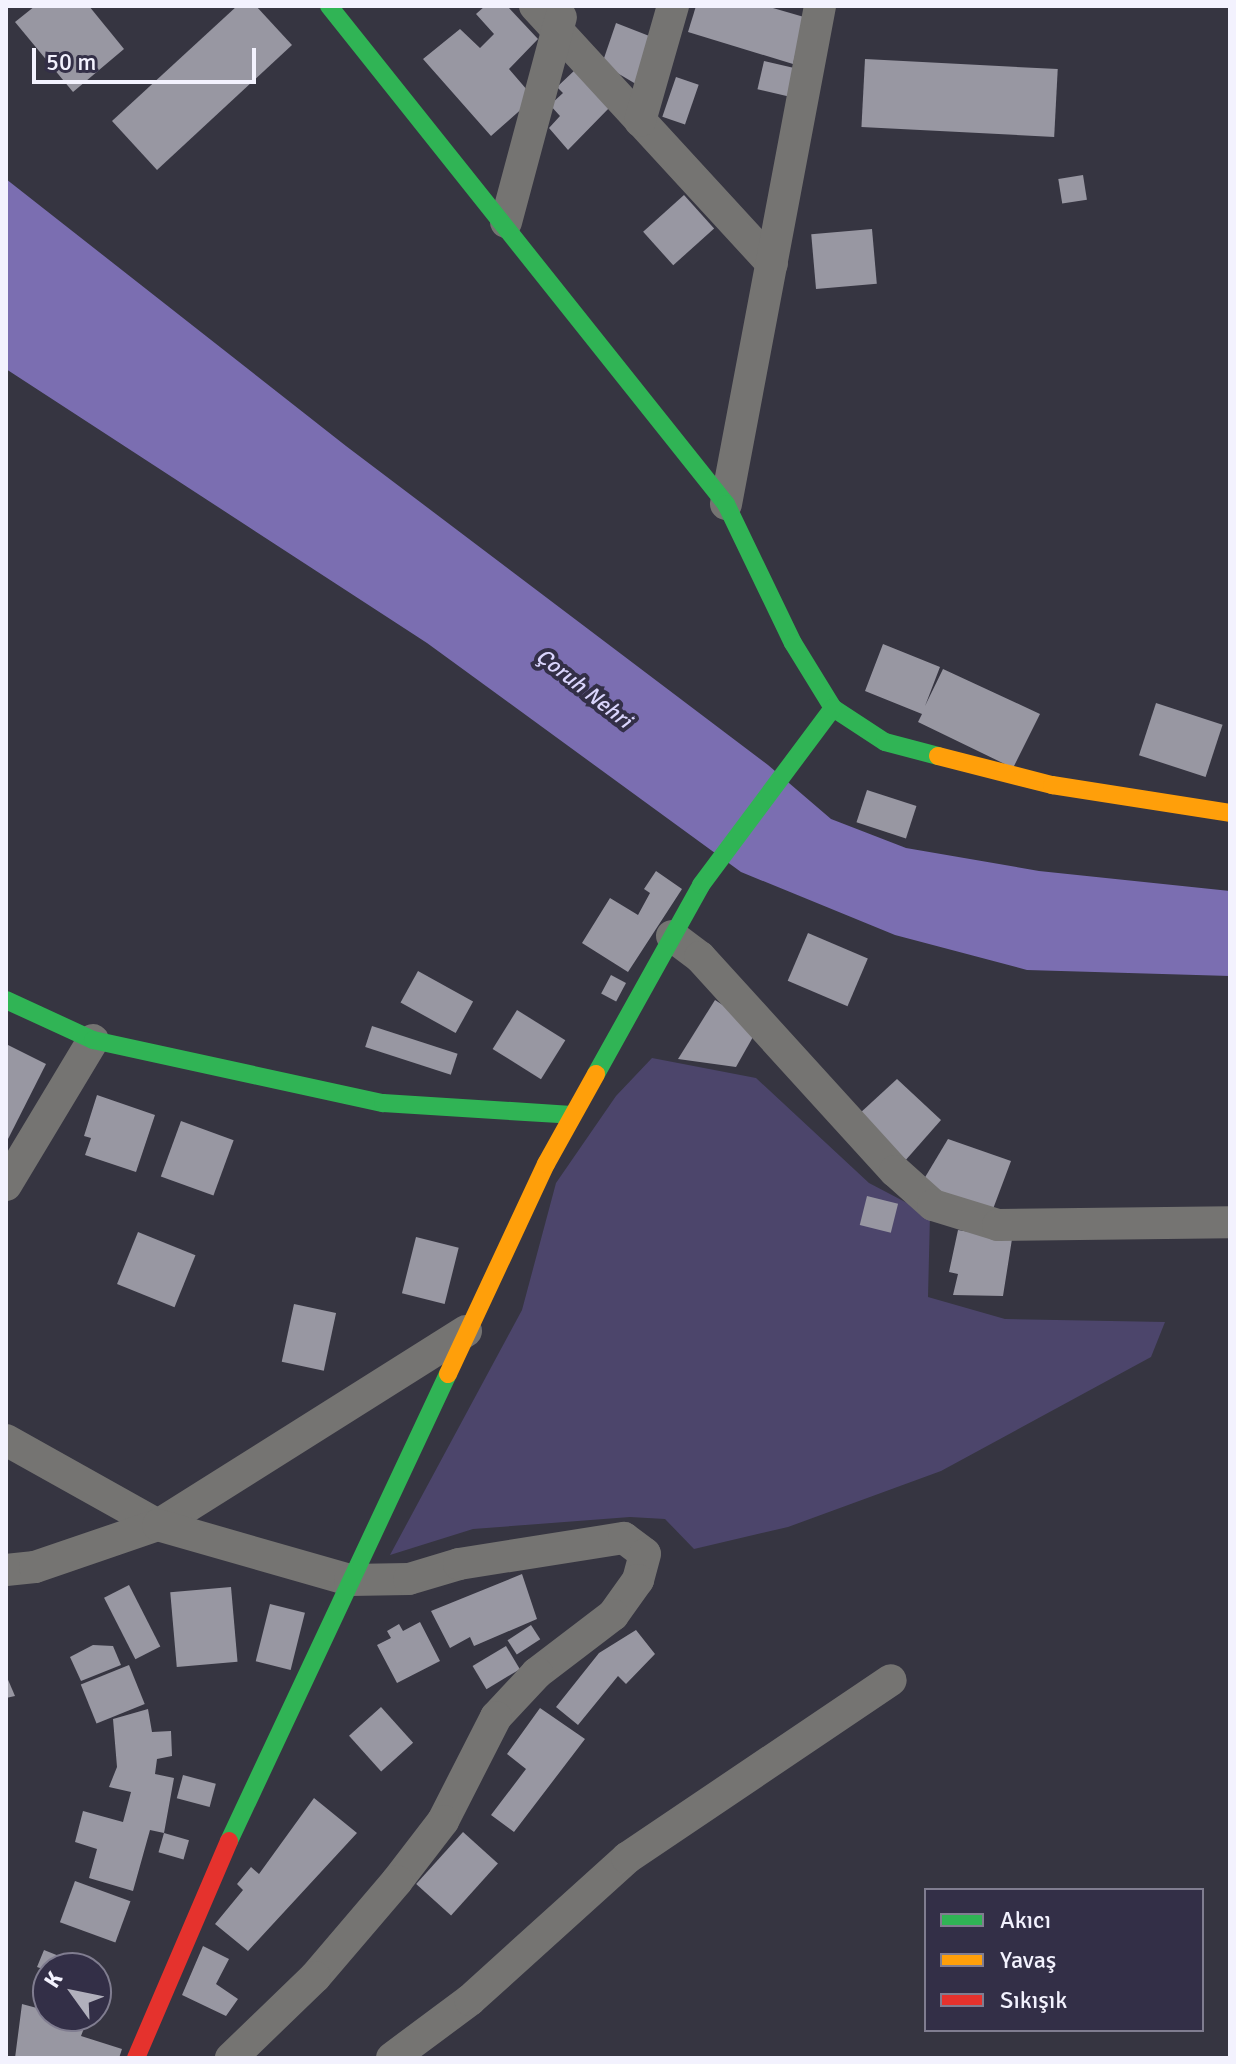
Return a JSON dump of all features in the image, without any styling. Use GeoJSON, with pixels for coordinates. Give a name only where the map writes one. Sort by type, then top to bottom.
{"type":"FeatureCollection","features":[{"type":"Feature","properties":{"kind":"main road"},"geometry":{"type":"LineString","coordinates":[[329,6],[506,222],[726,504],[793,643],[833,708],[885,742],[1052,785],[1230,813]]}},
{"type":"Feature","properties":{"kind":"main road"},"geometry":{"type":"LineString","coordinates":[[136,2058],[191,1923],[338,1617],[350,1580],[466,1331],[572,1115],[701,885],[803,753],[833,708]]}},
{"type":"Feature","properties":{"kind":"main road"},"geometry":{"type":"LineString","coordinates":[[6,1000],[93,1040],[383,1103],[572,1115]]}},
{"type":"Feature","properties":{"kind":"street"},"geometry":{"type":"LineString","coordinates":[[535,6],[561,19],[640,121],[772,264]]}},
{"type":"Feature","properties":{"kind":"street"},"geometry":{"type":"LineString","coordinates":[[640,121],[673,6]]}},
{"type":"Feature","properties":{"kind":"street"},"geometry":{"type":"LineString","coordinates":[[726,504],[772,264],[815,8]]}},
{"type":"Feature","properties":{"kind":"street"},"geometry":{"type":"LineString","coordinates":[[506,222],[561,19]]}},
{"type":"Feature","properties":{"kind":"street"},"geometry":{"type":"LineString","coordinates":[[672,936],[700,957],[903,1181],[933,1205],[998,1225],[1230,1222]]}},
{"type":"Feature","properties":{"kind":"street"},"geometry":{"type":"LineString","coordinates":[[6,1185],[93,1040]]}},
{"type":"Feature","properties":{"kind":"street"},"geometry":{"type":"LineString","coordinates":[[6,1570],[35,1567],[158,1525],[466,1331]]}},
{"type":"Feature","properties":{"kind":"street"},"geometry":{"type":"LineString","coordinates":[[6,1440],[158,1525],[350,1580],[409,1579],[459,1564],[624,1538],[645,1554],[638,1580],[613,1615],[537,1673],[496,1717],[443,1821],[397,1881],[315,1977],[231,2058]]}},
{"type":"Feature","properties":{"kind":"street"},"geometry":{"type":"LineString","coordinates":[[392,2058],[470,2000],[627,1858],[891,1680]]}},
{"type":"Feature","properties":{"kind":"shaded area"},"geometry":{"type":"Polygon","coordinates":[[[652,1058],[756,1078],[869,1183],[930,1215],[928,1297],[1005,1319],[1165,1322],[1151,1357],[941,1471],[788,1527],[694,1549],[665,1519],[630,1517],[473,1529],[390,1555],[522,1310],[556,1183],[616,1096],[652,1058]]]}},
{"type":"Feature","properties":{"kind":"water","name":"Çoruh Nehri"},"geometry":{"type":"Polygon","coordinates":[[[6,179],[346,446],[768,765],[831,819],[906,848],[1039,871],[1230,891],[1230,976],[1027,970],[895,935],[741,872],[427,643],[6,369],[6,179]]]}},
{"type":"Feature","properties":{"kind":"building"},"geometry":{"type":"Polygon","coordinates":[[[35,6],[89,6],[124,49],[73,92],[15,22],[35,6]]]}},
{"type":"Feature","properties":{"kind":"building"},"geometry":{"type":"Polygon","coordinates":[[[237,6],[256,6],[292,45],[157,170],[112,121],[237,6]]]}},
{"type":"Feature","properties":{"kind":"building"},"geometry":{"type":"Polygon","coordinates":[[[485,6],[507,6],[538,39],[509,69],[534,98],[491,136],[423,59],[460,29],[480,48],[494,34],[476,14],[485,6]]]}},
{"type":"Feature","properties":{"kind":"building"},"geometry":{"type":"Polygon","coordinates":[[[696,6],[766,6],[804,17],[793,64],[688,32],[696,6]]]}},
{"type":"Feature","properties":{"kind":"building"},"geometry":{"type":"Polygon","coordinates":[[[616,23],[657,39],[641,87],[602,64],[616,23]]]}},
{"type":"Feature","properties":{"kind":"building"},"geometry":{"type":"Polygon","coordinates":[[[865,59],[1058,69],[1054,137],[861,127],[865,59]]]}},
{"type":"Feature","properties":{"kind":"building"},"geometry":{"type":"Polygon","coordinates":[[[764,61],[794,68],[788,96],[757,89],[764,61]]]}},
{"type":"Feature","properties":{"kind":"building"},"geometry":{"type":"Polygon","coordinates":[[[576,69],[610,107],[568,150],[549,128],[560,116],[550,105],[563,93],[557,87],[576,69]]]}},
{"type":"Feature","properties":{"kind":"building"},"geometry":{"type":"Polygon","coordinates":[[[676,77],[699,85],[685,125],[662,117],[676,77]]]}},
{"type":"Feature","properties":{"kind":"building"},"geometry":{"type":"Polygon","coordinates":[[[1083,175],[1087,200],[1062,204],[1058,179],[1083,175]]]}},
{"type":"Feature","properties":{"kind":"building"},"geometry":{"type":"Polygon","coordinates":[[[684,195],[714,228],[673,265],[643,232],[684,195]]]}},
{"type":"Feature","properties":{"kind":"building"},"geometry":{"type":"Polygon","coordinates":[[[872,229],[877,284],[816,289],[811,234],[872,229]]]}},
{"type":"Feature","properties":{"kind":"building"},"geometry":{"type":"Polygon","coordinates":[[[883,644],[940,667],[925,706],[943,669],[1040,714],[1013,768],[918,722],[922,714],[865,691],[883,644]]]}},
{"type":"Feature","properties":{"kind":"building"},"geometry":{"type":"Polygon","coordinates":[[[1156,703],[1223,725],[1206,777],[1139,755],[1156,703]]]}},
{"type":"Feature","properties":{"kind":"building"},"geometry":{"type":"Polygon","coordinates":[[[867,790],[916,806],[906,838],[856,822],[867,790]]]}},
{"type":"Feature","properties":{"kind":"building"},"geometry":{"type":"Polygon","coordinates":[[[656,871],[682,889],[628,972],[582,943],[610,898],[638,915],[650,893],[644,889],[656,871]]]}},
{"type":"Feature","properties":{"kind":"building"},"geometry":{"type":"Polygon","coordinates":[[[808,933],[868,958],[848,1006],[788,981],[808,933]]]}},
{"type":"Feature","properties":{"kind":"building"},"geometry":{"type":"Polygon","coordinates":[[[418,971],[473,1002],[456,1033],[401,1002],[418,971]]]}},
{"type":"Feature","properties":{"kind":"building"},"geometry":{"type":"Polygon","coordinates":[[[611,975],[626,983],[616,1002],[601,994],[611,975]]]}},
{"type":"Feature","properties":{"kind":"building"},"geometry":{"type":"Polygon","coordinates":[[[715,1000],[758,1028],[736,1067],[678,1059],[715,1000]]]}},
{"type":"Feature","properties":{"kind":"building"},"geometry":{"type":"Polygon","coordinates":[[[517,1010],[565,1040],[541,1079],[493,1049],[517,1010]]]}},
{"type":"Feature","properties":{"kind":"building"},"geometry":{"type":"Polygon","coordinates":[[[372,1026],[458,1054],[451,1075],[365,1047],[372,1026]]]}},
{"type":"Feature","properties":{"kind":"building"},"geometry":{"type":"Polygon","coordinates":[[[6,1044],[46,1064],[6,1143],[6,1044]]]}},
{"type":"Feature","properties":{"kind":"building"},"geometry":{"type":"Polygon","coordinates":[[[897,1079],[941,1120],[904,1162],[859,1114],[897,1079]]]}},
{"type":"Feature","properties":{"kind":"building"},"geometry":{"type":"Polygon","coordinates":[[[97,1095],[155,1115],[136,1172],[85,1155],[91,1138],[84,1136],[97,1095]]]}},
{"type":"Feature","properties":{"kind":"building"},"geometry":{"type":"Polygon","coordinates":[[[181,1121],[234,1140],[213,1196],[161,1176],[181,1121]]]}},
{"type":"Feature","properties":{"kind":"building"},"geometry":{"type":"Polygon","coordinates":[[[948,1139],[1011,1161],[990,1217],[921,1184],[948,1139]]]}},
{"type":"Feature","properties":{"kind":"building"},"geometry":{"type":"Polygon","coordinates":[[[867,1196],[898,1204],[891,1233],[860,1225],[867,1196]]]}},
{"type":"Feature","properties":{"kind":"building"},"geometry":{"type":"Polygon","coordinates":[[[958,1230],[1012,1239],[1003,1296],[953,1295],[958,1274],[949,1272],[958,1230]]]}},
{"type":"Feature","properties":{"kind":"building"},"geometry":{"type":"Polygon","coordinates":[[[138,1232],[195,1255],[175,1307],[117,1284],[138,1232]]]}},
{"type":"Feature","properties":{"kind":"building"},"geometry":{"type":"Polygon","coordinates":[[[416,1237],[459,1248],[445,1304],[402,1293],[416,1237]]]}},
{"type":"Feature","properties":{"kind":"building"},"geometry":{"type":"Polygon","coordinates":[[[294,1304],[336,1313],[324,1371],[282,1362],[294,1304]]]}},
{"type":"Feature","properties":{"kind":"building"},"geometry":{"type":"Polygon","coordinates":[[[522,1574],[537,1619],[474,1646],[470,1637],[450,1648],[431,1611],[522,1574]]]}},
{"type":"Feature","properties":{"kind":"building"},"geometry":{"type":"Polygon","coordinates":[[[129,1585],[160,1646],[135,1659],[104,1598],[129,1585]]]}},
{"type":"Feature","properties":{"kind":"building"},"geometry":{"type":"Polygon","coordinates":[[[231,1587],[238,1662],[177,1667],[170,1592],[231,1587]]]}},
{"type":"Feature","properties":{"kind":"building"},"geometry":{"type":"Polygon","coordinates":[[[270,1604],[305,1613],[291,1670],[256,1661],[270,1604]]]}},
{"type":"Feature","properties":{"kind":"building"},"geometry":{"type":"Polygon","coordinates":[[[420,1622],[440,1661],[397,1683],[377,1645],[391,1638],[387,1631],[399,1624],[403,1631],[420,1622]]]}},
{"type":"Feature","properties":{"kind":"building"},"geometry":{"type":"Polygon","coordinates":[[[531,1625],[540,1639],[517,1655],[508,1640],[531,1625]]]}},
{"type":"Feature","properties":{"kind":"building"},"geometry":{"type":"Polygon","coordinates":[[[636,1630],[655,1654],[626,1684],[618,1676],[578,1725],[556,1707],[599,1653],[636,1630]]]}},
{"type":"Feature","properties":{"kind":"building"},"geometry":{"type":"Polygon","coordinates":[[[93,1645],[113,1646],[121,1665],[81,1681],[70,1657],[93,1645]]]}},
{"type":"Feature","properties":{"kind":"building"},"geometry":{"type":"Polygon","coordinates":[[[506,1646],[520,1669],[486,1689],[473,1666],[506,1646]]]}},
{"type":"Feature","properties":{"kind":"building"},"geometry":{"type":"Polygon","coordinates":[[[129,1665],[145,1704],[97,1723],[81,1684],[129,1665]]]}},
{"type":"Feature","properties":{"kind":"building"},"geometry":{"type":"Polygon","coordinates":[[[6,1675],[15,1696],[6,1698],[6,1675]]]}},
{"type":"Feature","properties":{"kind":"building"},"geometry":{"type":"Polygon","coordinates":[[[381,1707],[413,1743],[381,1771],[349,1736],[381,1707]]]}},
{"type":"Feature","properties":{"kind":"building"},"geometry":{"type":"Polygon","coordinates":[[[540,1708],[585,1739],[514,1832],[491,1815],[526,1769],[507,1754],[540,1708]]]}},
{"type":"Feature","properties":{"kind":"building"},"geometry":{"type":"Polygon","coordinates":[[[148,1709],[152,1732],[171,1731],[172,1756],[157,1759],[155,1774],[174,1778],[164,1833],[150,1830],[133,1891],[89,1878],[97,1849],[75,1842],[83,1811],[123,1822],[131,1792],[109,1787],[117,1767],[113,1719],[148,1709]]]}},
{"type":"Feature","properties":{"kind":"building"},"geometry":{"type":"Polygon","coordinates":[[[183,1775],[216,1784],[210,1807],[177,1798],[183,1775]]]}},
{"type":"Feature","properties":{"kind":"building"},"geometry":{"type":"Polygon","coordinates":[[[314,1798],[357,1833],[248,1951],[215,1924],[243,1890],[237,1884],[251,1867],[259,1874],[314,1798]]]}},
{"type":"Feature","properties":{"kind":"building"},"geometry":{"type":"Polygon","coordinates":[[[463,1832],[498,1863],[451,1915],[416,1884],[463,1832]]]}},
{"type":"Feature","properties":{"kind":"building"},"geometry":{"type":"Polygon","coordinates":[[[164,1833],[189,1840],[183,1859],[158,1852],[164,1833]]]}},
{"type":"Feature","properties":{"kind":"building"},"geometry":{"type":"Polygon","coordinates":[[[75,1881],[130,1901],[115,1943],[60,1922],[75,1881]]]}},
{"type":"Feature","properties":{"kind":"building"},"geometry":{"type":"Polygon","coordinates":[[[203,1946],[229,1959],[216,1984],[238,1999],[226,2016],[182,1995],[203,1946]]]}},
{"type":"Feature","properties":{"kind":"building"},"geometry":{"type":"Polygon","coordinates":[[[22,2004],[32,2007],[32,2032],[83,2032],[81,2036],[122,2049],[119,2058],[15,2058],[22,2004]]]}},
{"type":"Feature","properties":{"kind":"traffic: fast"},"geometry":{"type":"LineString","coordinates":[[329,6],[726,504],[793,643],[833,708],[885,742],[938,756]]}},
{"type":"Feature","properties":{"kind":"traffic: fast"},"geometry":{"type":"LineString","coordinates":[[596,1074],[701,885],[833,708]]}},
{"type":"Feature","properties":{"kind":"traffic: fast"},"geometry":{"type":"LineString","coordinates":[[6,1000],[93,1040],[383,1103],[572,1115]]}},
{"type":"Feature","properties":{"kind":"traffic: fast"},"geometry":{"type":"LineString","coordinates":[[229,1841],[448,1374]]}},
{"type":"Feature","properties":{"kind":"traffic: slow"},"geometry":{"type":"LineString","coordinates":[[938,756],[1052,785],[1230,813]]}},
{"type":"Feature","properties":{"kind":"traffic: slow"},"geometry":{"type":"LineString","coordinates":[[448,1374],[546,1164],[596,1074]]}},
{"type":"Feature","properties":{"kind":"traffic: jam"},"geometry":{"type":"LineString","coordinates":[[136,2058],[229,1841]]}}]}
